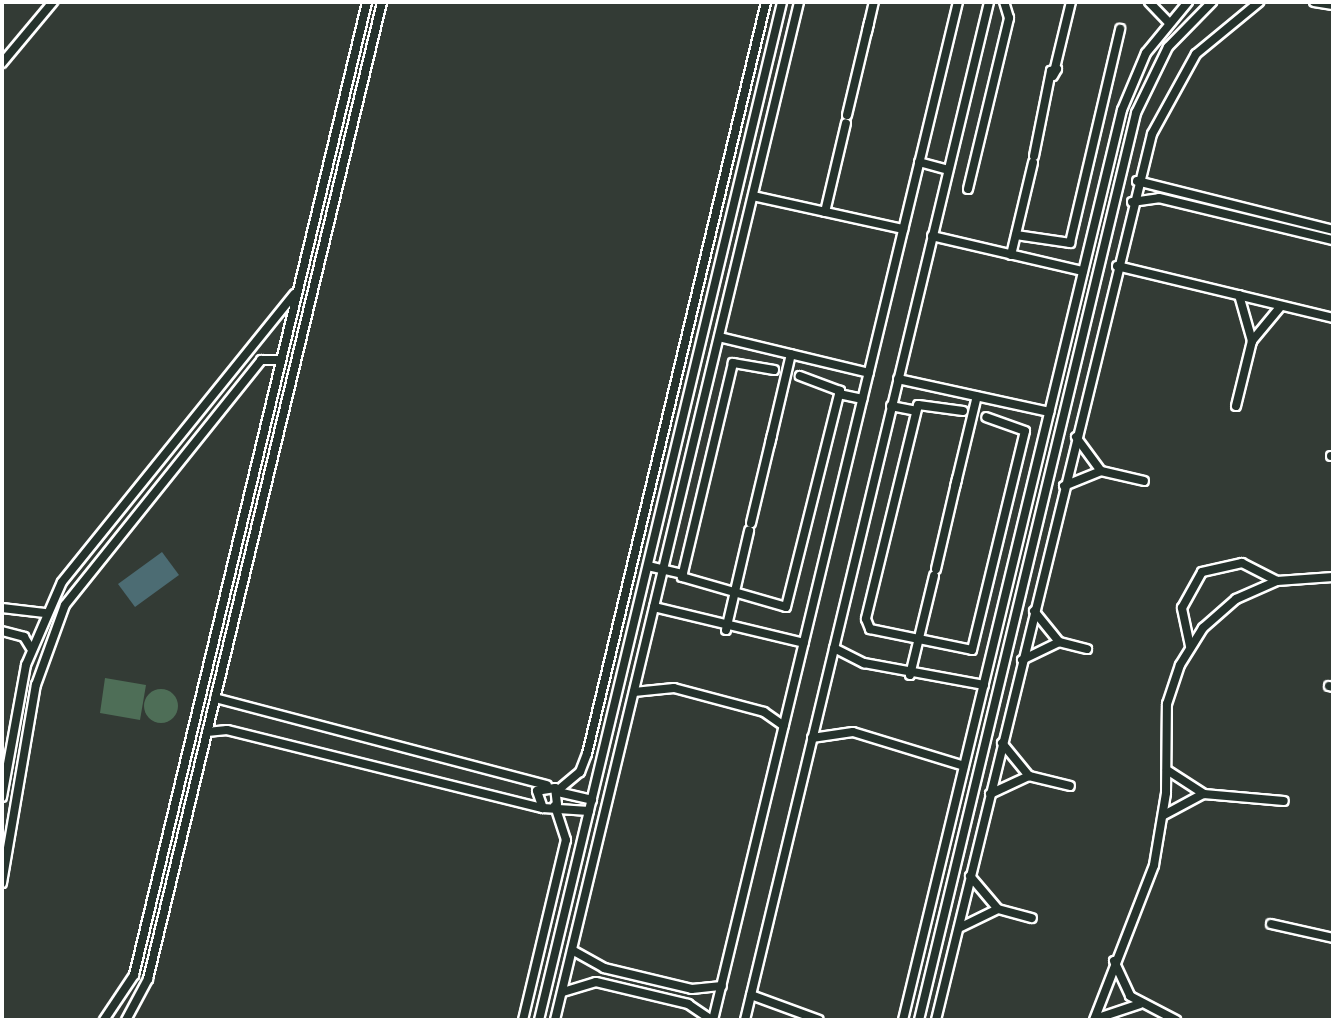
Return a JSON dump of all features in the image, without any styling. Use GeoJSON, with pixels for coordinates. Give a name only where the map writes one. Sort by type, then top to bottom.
{"type":"FeatureCollection","features":[{"type":"Feature","properties":{"kind":"street"},"geometry":{"type":"LineString","coordinates":[[2,63],[53,2]]}},
{"type":"Feature","properties":{"kind":"street"},"geometry":{"type":"LineString","coordinates":[[104,1020],[134,975],[367,2]]}},
{"type":"Feature","properties":{"kind":"street"},"geometry":{"type":"LineString","coordinates":[[126,1020],[148,979],[382,2]]}},
{"type":"Feature","properties":{"kind":"street"},"geometry":{"type":"LineString","coordinates":[[523,1020],[566,840],[556,805],[558,791],[580,772],[587,754],[766,2]]}},
{"type":"Feature","properties":{"kind":"street"},"geometry":{"type":"LineString","coordinates":[[539,1020],[782,2]]}},
{"type":"Feature","properties":{"kind":"street"},"geometry":{"type":"LineString","coordinates":[[555,1020],[799,2]]}},
{"type":"Feature","properties":{"kind":"street"},"geometry":{"type":"LineString","coordinates":[[825,212],[874,2]]}},
{"type":"Feature","properties":{"kind":"street"},"geometry":{"type":"LineString","coordinates":[[562,992],[596,982],[688,1004],[712,1020],[958,2]]}},
{"type":"Feature","properties":{"kind":"street"},"geometry":{"type":"LineString","coordinates":[[745,1020],[989,2]]}},
{"type":"Feature","properties":{"kind":"street"},"geometry":{"type":"LineString","coordinates":[[968,189],[1009,15],[1004,2]]}},
{"type":"Feature","properties":{"kind":"street"},"geometry":{"type":"LineString","coordinates":[[1149,2],[1168,22]]}},
{"type":"Feature","properties":{"kind":"street"},"geometry":{"type":"LineString","coordinates":[[903,1020],[1129,86],[1168,22],[1188,2]]}},
{"type":"Feature","properties":{"kind":"street"},"geometry":{"type":"LineString","coordinates":[[919,1020],[1126,156],[1158,61],[1212,2]]}},
{"type":"Feature","properties":{"kind":"street"},"geometry":{"type":"LineString","coordinates":[[936,1020],[1137,181],[1178,79],[1218,32],[1259,2]]}},
{"type":"Feature","properties":{"kind":"street"},"geometry":{"type":"LineString","coordinates":[[1314,2],[1333,5]]}},
{"type":"Feature","properties":{"kind":"street"},"geometry":{"type":"LineString","coordinates":[[1011,255],[1067,3]]}},
{"type":"Feature","properties":{"kind":"street"},"geometry":{"type":"LineString","coordinates":[[1016,235],[1070,243],[1120,29]]}},
{"type":"Feature","properties":{"kind":"street"},"geometry":{"type":"LineString","coordinates":[[333,145],[347,148]]}},
{"type":"Feature","properties":{"kind":"street"},"geometry":{"type":"LineString","coordinates":[[1111,153],[1126,156]]}},
{"type":"Feature","properties":{"kind":"street"},"geometry":{"type":"LineString","coordinates":[[919,162],[948,170]]}},
{"type":"Feature","properties":{"kind":"street"},"geometry":{"type":"LineString","coordinates":[[1137,181],[1333,230]]}},
{"type":"Feature","properties":{"kind":"street"},"geometry":{"type":"LineString","coordinates":[[753,196],[903,229]]}},
{"type":"Feature","properties":{"kind":"street"},"geometry":{"type":"LineString","coordinates":[[1132,202],[1159,198],[1333,240]]}},
{"type":"Feature","properties":{"kind":"street"},"geometry":{"type":"LineString","coordinates":[[932,236],[1083,271]]}},
{"type":"Feature","properties":{"kind":"street"},"geometry":{"type":"LineString","coordinates":[[722,257],[737,260]]}},
{"type":"Feature","properties":{"kind":"street"},"geometry":{"type":"LineString","coordinates":[[1117,266],[1333,318]]}},
{"type":"Feature","properties":{"kind":"street"},"geometry":{"type":"LineString","coordinates":[[2,797],[31,648],[45,613],[78,559],[260,339],[300,283]]}},
{"type":"Feature","properties":{"kind":"street"},"geometry":{"type":"LineString","coordinates":[[1239,295],[1252,341]]}},
{"type":"Feature","properties":{"kind":"street"},"geometry":{"type":"LineString","coordinates":[[1236,406],[1252,341],[1281,306]]}},
{"type":"Feature","properties":{"kind":"street"},"geometry":{"type":"LineString","coordinates":[[719,337],[869,373]]}},
{"type":"Feature","properties":{"kind":"street"},"geometry":{"type":"LineString","coordinates":[[260,339],[271,355],[281,360]]}},
{"type":"Feature","properties":{"kind":"street"},"geometry":{"type":"LineString","coordinates":[[726,630],[791,354]]}},
{"type":"Feature","properties":{"kind":"street"},"geometry":{"type":"LineString","coordinates":[[2,883],[36,685],[65,605],[271,355]]}},
{"type":"Feature","properties":{"kind":"street"},"geometry":{"type":"LineString","coordinates":[[774,370],[733,363],[683,574],[687,583],[789,606],[839,394],[838,386],[800,376]]}},
{"type":"Feature","properties":{"kind":"street"},"geometry":{"type":"LineString","coordinates":[[898,379],[1049,412]]}},
{"type":"Feature","properties":{"kind":"street"},"geometry":{"type":"LineString","coordinates":[[839,394],[862,399]]}},
{"type":"Feature","properties":{"kind":"street"},"geometry":{"type":"LineString","coordinates":[[910,675],[977,396]]}},
{"type":"Feature","properties":{"kind":"street"},"geometry":{"type":"LineString","coordinates":[[963,411],[922,402],[916,411],[866,623],[969,651],[974,644],[1025,431],[986,417]]}},
{"type":"Feature","properties":{"kind":"street"},"geometry":{"type":"LineString","coordinates":[[891,406],[916,411]]}},
{"type":"Feature","properties":{"kind":"street"},"geometry":{"type":"LineString","coordinates":[[1076,437],[1101,471]]}},
{"type":"Feature","properties":{"kind":"street"},"geometry":{"type":"LineString","coordinates":[[1064,486],[1101,471],[1144,481]]}},
{"type":"Feature","properties":{"kind":"street"},"geometry":{"type":"LineString","coordinates":[[1190,646],[1182,608],[1202,572],[1242,563],[1277,581]]}},
{"type":"Feature","properties":{"kind":"street"},"geometry":{"type":"LineString","coordinates":[[648,566],[683,574]]}},
{"type":"Feature","properties":{"kind":"street"},"geometry":{"type":"LineString","coordinates":[[232,567],[246,571]]}},
{"type":"Feature","properties":{"kind":"street"},"geometry":{"type":"LineString","coordinates":[[1094,1020],[1114,961],[1147,890],[1164,815],[1167,704],[1190,646],[1227,605],[1277,581],[1333,577]]}},
{"type":"Feature","properties":{"kind":"street"},"geometry":{"type":"LineString","coordinates":[[654,607],[726,630],[804,643]]}},
{"type":"Feature","properties":{"kind":"street"},"geometry":{"type":"LineString","coordinates":[[2,608],[45,613]]}},
{"type":"Feature","properties":{"kind":"street"},"geometry":{"type":"LineString","coordinates":[[1034,611],[1059,642],[1087,649]]}},
{"type":"Feature","properties":{"kind":"street"},"geometry":{"type":"LineString","coordinates":[[2,631],[24,637],[31,648]]}},
{"type":"Feature","properties":{"kind":"street"},"geometry":{"type":"LineString","coordinates":[[1022,660],[1059,642]]}},
{"type":"Feature","properties":{"kind":"street"},"geometry":{"type":"LineString","coordinates":[[974,644],[993,648]]}},
{"type":"Feature","properties":{"kind":"street"},"geometry":{"type":"LineString","coordinates":[[834,648],[910,675],[984,685]]}},
{"type":"Feature","properties":{"kind":"street"},"geometry":{"type":"LineString","coordinates":[[634,692],[674,688],[764,712],[784,726]]}},
{"type":"Feature","properties":{"kind":"street"},"geometry":{"type":"LineString","coordinates":[[215,698],[547,785],[592,800]]}},
{"type":"Feature","properties":{"kind":"street"},"geometry":{"type":"LineString","coordinates":[[207,732],[227,730],[543,808],[556,805],[589,811]]}},
{"type":"Feature","properties":{"kind":"street"},"geometry":{"type":"LineString","coordinates":[[812,738],[853,732],[964,766]]}},
{"type":"Feature","properties":{"kind":"street"},"geometry":{"type":"LineString","coordinates":[[1002,743],[1029,776],[1070,786]]}},
{"type":"Feature","properties":{"kind":"street"},"geometry":{"type":"LineString","coordinates":[[1167,770],[1204,794],[1284,801]]}},
{"type":"Feature","properties":{"kind":"street"},"geometry":{"type":"LineString","coordinates":[[990,794],[1029,776]]}},
{"type":"Feature","properties":{"kind":"street"},"geometry":{"type":"LineString","coordinates":[[543,808],[536,795],[547,785]]}},
{"type":"Feature","properties":{"kind":"street"},"geometry":{"type":"LineString","coordinates":[[1164,815],[1204,794]]}},
{"type":"Feature","properties":{"kind":"street"},"geometry":{"type":"LineString","coordinates":[[970,876],[998,909],[1032,918]]}},
{"type":"Feature","properties":{"kind":"street"},"geometry":{"type":"LineString","coordinates":[[958,929],[998,909]]}},
{"type":"Feature","properties":{"kind":"street"},"geometry":{"type":"LineString","coordinates":[[1271,924],[1333,938]]}},
{"type":"Feature","properties":{"kind":"street"},"geometry":{"type":"LineString","coordinates":[[572,950],[617,971],[692,989],[722,986]]}},
{"type":"Feature","properties":{"kind":"street"},"geometry":{"type":"LineString","coordinates":[[1114,961],[1122,986],[1141,1004],[1176,1020]]}},
{"type":"Feature","properties":{"kind":"street"},"geometry":{"type":"LineString","coordinates":[[917,966],[931,969]]}},
{"type":"Feature","properties":{"kind":"street"},"geometry":{"type":"LineString","coordinates":[[134,975],[148,979]]}},
{"type":"Feature","properties":{"kind":"street"},"geometry":{"type":"LineString","coordinates":[[751,995],[819,1020]]}},
{"type":"Feature","properties":{"kind":"street"},"geometry":{"type":"LineString","coordinates":[[909,999],[923,1002]]}},
{"type":"Feature","properties":{"kind":"street"},"geometry":{"type":"LineString","coordinates":[[1094,1020],[1141,1004]]}},
{"type":"Feature","properties":{"kind":"street"},"geometry":{"type":"LineString","coordinates":[[938,1010],[944,1020]]}},
{"type":"Feature","properties":{"kind":"green space"},"geometry":{"type":"Polygon","coordinates":[[[105,678],[146,685],[140,720],[100,713],[105,678]]]}},
{"type":"Feature","properties":{"kind":"green space"},"geometry":{"type":"Polygon","coordinates":[[[161,689],[173,694],[178,706],[173,718],[161,723],[149,718],[144,706],[149,694],[161,689]]]}},
{"type":"Feature","properties":{"kind":"water"},"geometry":{"type":"Polygon","coordinates":[[[162,552],[179,575],[135,607],[118,584],[162,552]]]}}]}
